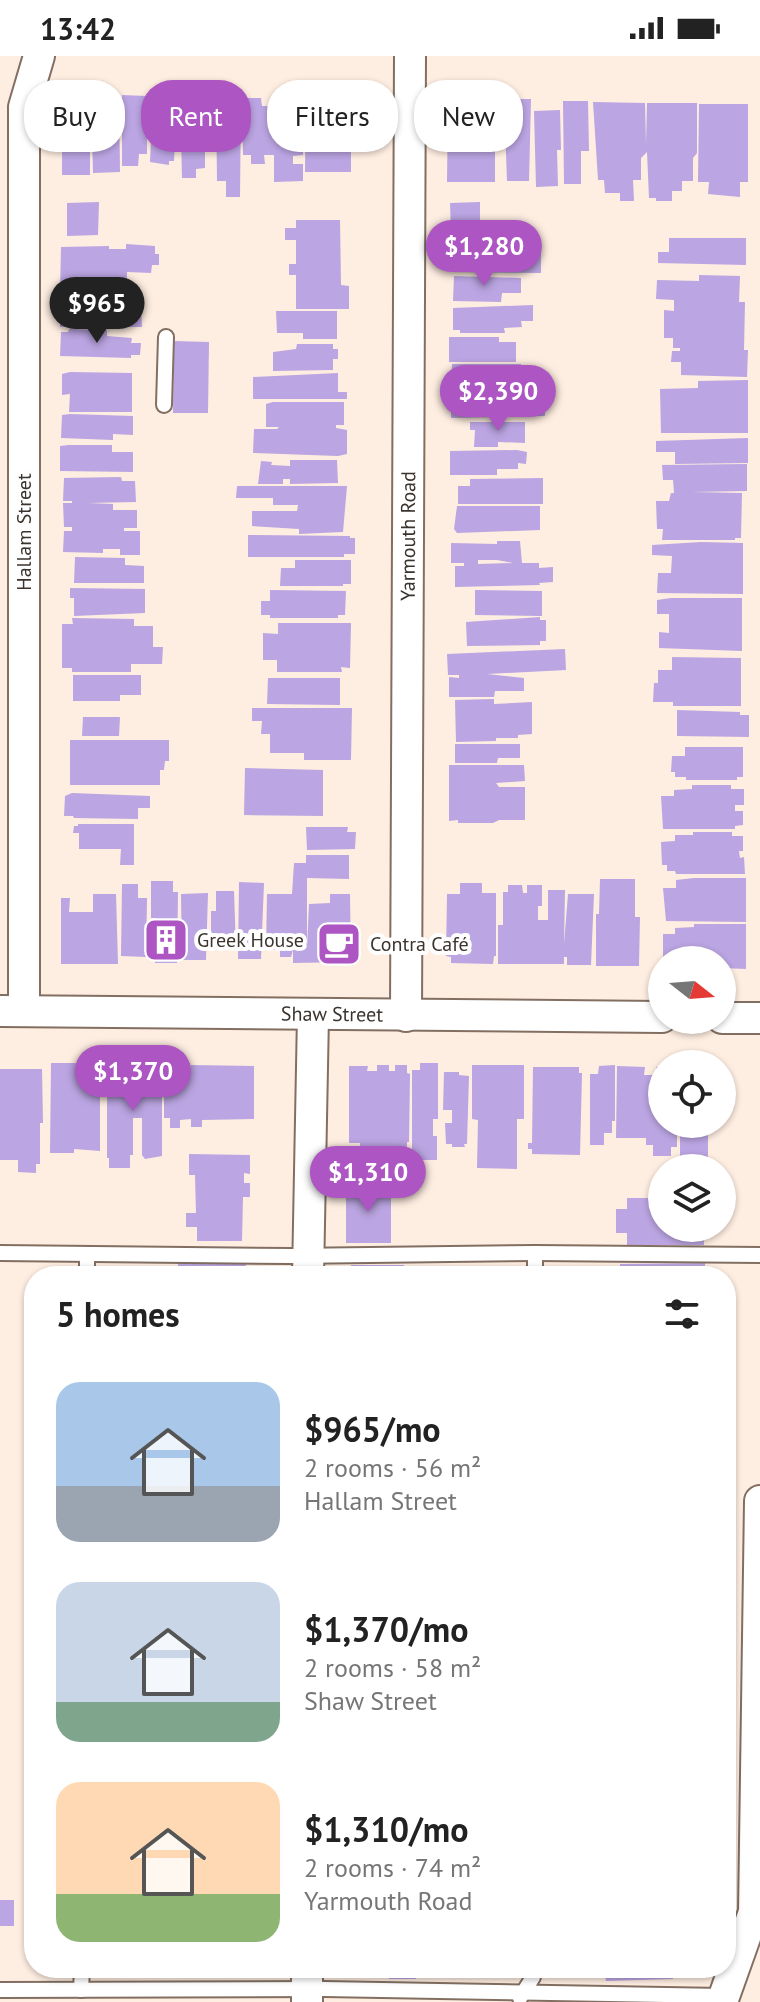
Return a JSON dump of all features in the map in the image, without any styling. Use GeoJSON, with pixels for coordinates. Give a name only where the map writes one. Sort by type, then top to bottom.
{"type":"FeatureCollection","features":[{"type":"Feature","properties":{"kind":"street","name":"Hallam Street"},"geometry":{"type":"LineString","coordinates":[[12,1011],[24,107],[39,56]]}},
{"type":"Feature","properties":{"kind":"street","name":"Yarmouth Road"},"geometry":{"type":"LineString","coordinates":[[406,1016],[410,56]]}},
{"type":"Feature","properties":{"kind":"street","name":"Shaw Street"},"geometry":{"type":"LineString","coordinates":[[12,1011],[648,1017]]}},
{"type":"Feature","properties":{"kind":"street"},"geometry":{"type":"LineString","coordinates":[[308,1266],[313,1015]]}},
{"type":"Feature","properties":{"kind":"street"},"geometry":{"type":"LineString","coordinates":[[736,1018],[760,1018]]}},
{"type":"Feature","properties":{"kind":"street"},"geometry":{"type":"LineString","coordinates":[[736,1961],[754,1912],[760,1501]]}},
{"type":"Feature","properties":{"kind":"street"},"geometry":{"type":"LineString","coordinates":[[722,1999],[730,1978]]}},
{"type":"Feature","properties":{"kind":"lane"},"geometry":{"type":"LineString","coordinates":[[164,405],[166,337]]}},
{"type":"Feature","properties":{"kind":"lane"},"geometry":{"type":"LineString","coordinates":[[0,1253],[87,1254],[308,1266],[535,1253],[760,1255]]}},
{"type":"Feature","properties":{"kind":"lane"},"geometry":{"type":"LineString","coordinates":[[535,1253],[535,1266]]}},
{"type":"Feature","properties":{"kind":"lane"},"geometry":{"type":"LineString","coordinates":[[87,1254],[87,1266]]}},
{"type":"Feature","properties":{"kind":"lane"},"geometry":{"type":"LineString","coordinates":[[81,1990],[82,1978]]}},
{"type":"Feature","properties":{"kind":"lane"},"geometry":{"type":"LineString","coordinates":[[520,1997],[532,1978]]}},
{"type":"Feature","properties":{"kind":"lane"},"geometry":{"type":"LineString","coordinates":[[0,1990],[81,1990],[100,1996],[307,1987],[520,1997],[722,1999]]}},
{"type":"Feature","properties":{"kind":"building"},"geometry":{"type":"Polygon","coordinates":[[[125,95],[141,96],[141,152],[147,154],[139,154],[138,166],[122,166],[122,152],[125,152],[125,95]]]}},
{"type":"Feature","properties":{"kind":"building"},"geometry":{"type":"Polygon","coordinates":[[[251,98],[261,98],[262,106],[267,106],[267,152],[303,152],[303,155],[293,156],[293,164],[303,164],[303,181],[274,182],[274,155],[264,155],[265,164],[251,164],[251,155],[243,155],[243,152],[251,152],[251,98]]]}},
{"type":"Feature","properties":{"kind":"building"},"geometry":{"type":"Polygon","coordinates":[[[523,99],[531,99],[529,181],[507,181],[506,152],[523,152],[523,99]]]}},
{"type":"Feature","properties":{"kind":"building"},"geometry":{"type":"Polygon","coordinates":[[[563,101],[588,101],[589,151],[581,151],[581,184],[564,184],[563,101]]]}},
{"type":"Feature","properties":{"kind":"building"},"geometry":{"type":"Polygon","coordinates":[[[593,102],[645,103],[646,144],[647,103],[697,103],[697,153],[693,158],[693,181],[682,181],[682,191],[672,191],[672,201],[649,198],[647,152],[641,158],[641,180],[633,180],[634,201],[620,201],[620,193],[605,193],[604,180],[598,180],[593,102]]]}},
{"type":"Feature","properties":{"kind":"building"},"geometry":{"type":"Polygon","coordinates":[[[699,104],[748,104],[748,182],[740,182],[740,197],[708,194],[709,182],[698,182],[699,104]]]}},
{"type":"Feature","properties":{"kind":"building"},"geometry":{"type":"Polygon","coordinates":[[[560,110],[558,186],[536,187],[534,111],[560,110]]]}},
{"type":"Feature","properties":{"kind":"building"},"geometry":{"type":"Polygon","coordinates":[[[62,152],[90,152],[90,175],[62,175],[62,152]]]}},
{"type":"Feature","properties":{"kind":"building"},"geometry":{"type":"Polygon","coordinates":[[[92,152],[120,152],[120,172],[93,173],[92,152]]]}},
{"type":"Feature","properties":{"kind":"building"},"geometry":{"type":"Polygon","coordinates":[[[150,152],[174,152],[174,161],[169,161],[169,165],[150,162],[150,152]]]}},
{"type":"Feature","properties":{"kind":"building"},"geometry":{"type":"Polygon","coordinates":[[[181,152],[205,152],[205,168],[196,169],[196,178],[182,178],[181,152]]]}},
{"type":"Feature","properties":{"kind":"building"},"geometry":{"type":"Polygon","coordinates":[[[217,152],[240,152],[240,197],[226,197],[226,181],[217,181],[217,152]]]}},
{"type":"Feature","properties":{"kind":"building"},"geometry":{"type":"Polygon","coordinates":[[[305,152],[351,152],[351,172],[305,172],[305,152]]]}},
{"type":"Feature","properties":{"kind":"building"},"geometry":{"type":"Polygon","coordinates":[[[447,152],[495,152],[495,182],[447,182],[447,152]]]}},
{"type":"Feature","properties":{"kind":"building"},"geometry":{"type":"Polygon","coordinates":[[[99,202],[98,235],[67,236],[67,203],[99,202]]]}},
{"type":"Feature","properties":{"kind":"building"},"geometry":{"type":"Polygon","coordinates":[[[480,202],[480,235],[451,235],[450,203],[480,202]]]}},
{"type":"Feature","properties":{"kind":"building"},"geometry":{"type":"Polygon","coordinates":[[[296,220],[340,220],[341,285],[349,286],[349,309],[296,309],[296,275],[289,275],[289,264],[296,264],[296,240],[285,240],[285,228],[296,228],[296,220]]]}},
{"type":"Feature","properties":{"kind":"building"},"geometry":{"type":"Polygon","coordinates":[[[669,238],[746,238],[746,265],[658,263],[658,252],[669,252],[669,238]]]}},
{"type":"Feature","properties":{"kind":"building"},"geometry":{"type":"Polygon","coordinates":[[[126,244],[155,246],[159,265],[152,265],[151,273],[127,272],[127,290],[109,290],[109,296],[60,294],[61,247],[109,246],[109,249],[126,249],[126,244]]]}},
{"type":"Feature","properties":{"kind":"building"},"geometry":{"type":"Polygon","coordinates":[[[541,247],[541,273],[451,272],[451,248],[541,247]]]}},
{"type":"Feature","properties":{"kind":"building"},"geometry":{"type":"Polygon","coordinates":[[[699,275],[740,276],[739,302],[745,302],[747,377],[681,375],[681,362],[671,362],[672,351],[680,351],[680,348],[673,348],[673,338],[664,338],[664,310],[674,311],[674,300],[656,299],[657,280],[699,281],[699,275]]]}},
{"type":"Feature","properties":{"kind":"building"},"geometry":{"type":"Polygon","coordinates":[[[454,276],[521,278],[521,293],[502,293],[501,302],[453,301],[454,276]]]}},
{"type":"Feature","properties":{"kind":"building"},"geometry":{"type":"Polygon","coordinates":[[[69,302],[107,302],[107,308],[141,308],[142,327],[60,327],[60,317],[67,317],[69,302]]]}},
{"type":"Feature","properties":{"kind":"building"},"geometry":{"type":"Polygon","coordinates":[[[533,305],[533,321],[521,321],[522,327],[504,328],[505,333],[460,333],[460,330],[453,330],[453,308],[533,305]]]}},
{"type":"Feature","properties":{"kind":"building"},"geometry":{"type":"Polygon","coordinates":[[[276,311],[337,311],[337,339],[303,339],[303,333],[277,333],[276,311]]]}},
{"type":"Feature","properties":{"kind":"building"},"geometry":{"type":"Polygon","coordinates":[[[69,329],[107,330],[107,336],[132,338],[131,343],[141,343],[140,355],[131,355],[131,358],[60,356],[61,332],[68,332],[69,329]]]}},
{"type":"Feature","properties":{"kind":"building"},"geometry":{"type":"Polygon","coordinates":[[[449,337],[499,337],[499,342],[516,342],[516,362],[449,362],[449,337]]]}},
{"type":"Feature","properties":{"kind":"building"},"geometry":{"type":"Polygon","coordinates":[[[174,341],[209,342],[208,413],[173,413],[174,341]]]}},
{"type":"Feature","properties":{"kind":"building"},"geometry":{"type":"Polygon","coordinates":[[[297,344],[333,344],[333,349],[338,349],[338,359],[333,359],[333,370],[273,371],[273,352],[296,349],[297,344]]]}},
{"type":"Feature","properties":{"kind":"building"},"geometry":{"type":"Polygon","coordinates":[[[452,364],[521,364],[521,383],[498,383],[498,389],[451,389],[452,364]]]}},
{"type":"Feature","properties":{"kind":"building"},"geometry":{"type":"Polygon","coordinates":[[[132,373],[132,412],[69,412],[70,394],[62,395],[62,374],[132,373]]]}},
{"type":"Feature","properties":{"kind":"building"},"geometry":{"type":"Polygon","coordinates":[[[338,373],[338,392],[347,392],[347,399],[253,399],[253,377],[338,373]]]}},
{"type":"Feature","properties":{"kind":"building"},"geometry":{"type":"Polygon","coordinates":[[[748,380],[748,433],[661,433],[660,389],[698,388],[698,381],[748,380]]]}},
{"type":"Feature","properties":{"kind":"building"},"geometry":{"type":"Polygon","coordinates":[[[545,392],[545,416],[451,418],[451,394],[545,392]]]}},
{"type":"Feature","properties":{"kind":"building"},"geometry":{"type":"Polygon","coordinates":[[[344,402],[344,425],[336,425],[336,428],[347,430],[347,454],[253,453],[254,429],[279,427],[266,427],[266,404],[344,402]]]}},
{"type":"Feature","properties":{"kind":"building"},"geometry":{"type":"Polygon","coordinates":[[[62,415],[133,416],[133,435],[113,434],[113,440],[61,438],[62,415]]]}},
{"type":"Feature","properties":{"kind":"building"},"geometry":{"type":"Polygon","coordinates":[[[470,422],[525,422],[525,443],[498,442],[498,447],[474,447],[475,430],[470,430],[470,422]]]}},
{"type":"Feature","properties":{"kind":"building"},"geometry":{"type":"Polygon","coordinates":[[[748,438],[748,463],[675,464],[675,452],[656,452],[656,441],[748,438]]]}},
{"type":"Feature","properties":{"kind":"building"},"geometry":{"type":"Polygon","coordinates":[[[112,445],[112,452],[133,452],[133,472],[60,471],[60,446],[112,445]]]}},
{"type":"Feature","properties":{"kind":"building"},"geometry":{"type":"Polygon","coordinates":[[[450,451],[527,452],[526,464],[518,463],[518,469],[497,469],[497,475],[450,475],[450,451]]]}},
{"type":"Feature","properties":{"kind":"building"},"geometry":{"type":"Polygon","coordinates":[[[290,460],[337,460],[338,483],[290,484],[290,479],[283,479],[283,484],[258,484],[261,461],[290,466],[290,460]]]}},
{"type":"Feature","properties":{"kind":"building"},"geometry":{"type":"Polygon","coordinates":[[[747,464],[747,491],[692,492],[742,493],[741,538],[662,540],[663,529],[657,529],[656,501],[669,501],[671,493],[674,493],[673,480],[663,480],[662,465],[747,464]]]}},
{"type":"Feature","properties":{"kind":"building"},"geometry":{"type":"Polygon","coordinates":[[[121,477],[122,481],[135,481],[136,502],[88,503],[113,504],[113,510],[137,510],[137,528],[124,528],[124,531],[140,531],[140,555],[120,555],[120,549],[103,549],[103,553],[63,552],[64,531],[72,531],[72,527],[64,527],[63,503],[72,501],[63,501],[64,478],[121,477]]]}},
{"type":"Feature","properties":{"kind":"building"},"geometry":{"type":"Polygon","coordinates":[[[543,478],[543,504],[458,504],[458,486],[470,486],[470,479],[543,478]]]}},
{"type":"Feature","properties":{"kind":"building"},"geometry":{"type":"Polygon","coordinates":[[[237,486],[347,486],[343,532],[299,534],[299,529],[252,526],[252,511],[297,511],[298,505],[273,505],[273,498],[236,498],[237,486]]]}},
{"type":"Feature","properties":{"kind":"building"},"geometry":{"type":"Polygon","coordinates":[[[457,506],[540,506],[540,530],[457,533],[454,529],[457,506]]]}},
{"type":"Feature","properties":{"kind":"building"},"geometry":{"type":"Polygon","coordinates":[[[248,535],[350,536],[355,538],[355,554],[344,554],[344,557],[248,557],[248,535]]]}},
{"type":"Feature","properties":{"kind":"building"},"geometry":{"type":"Polygon","coordinates":[[[497,541],[520,541],[522,563],[539,563],[539,568],[553,567],[553,582],[455,587],[455,566],[464,566],[464,563],[451,563],[451,543],[497,544],[497,541]],[[478,560],[478,564],[513,563],[478,560]]]}},
{"type":"Feature","properties":{"kind":"building"},"geometry":{"type":"Polygon","coordinates":[[[743,543],[743,594],[657,593],[658,573],[671,573],[672,556],[652,555],[652,545],[743,543]]]}},
{"type":"Feature","properties":{"kind":"building"},"geometry":{"type":"Polygon","coordinates":[[[75,557],[125,558],[125,565],[144,566],[144,583],[74,583],[75,557]]]}},
{"type":"Feature","properties":{"kind":"building"},"geometry":{"type":"Polygon","coordinates":[[[295,560],[351,560],[351,584],[280,586],[281,568],[295,568],[295,560]]]}},
{"type":"Feature","properties":{"kind":"building"},"geometry":{"type":"Polygon","coordinates":[[[70,588],[145,589],[145,613],[74,616],[74,598],[70,598],[70,588]]]}},
{"type":"Feature","properties":{"kind":"building"},"geometry":{"type":"Polygon","coordinates":[[[270,590],[346,591],[345,615],[338,615],[338,618],[270,618],[270,615],[261,615],[261,601],[270,601],[270,590]]]}},
{"type":"Feature","properties":{"kind":"building"},"geometry":{"type":"Polygon","coordinates":[[[475,590],[542,591],[542,616],[475,615],[475,590]]]}},
{"type":"Feature","properties":{"kind":"building"},"geometry":{"type":"Polygon","coordinates":[[[742,598],[742,651],[659,648],[659,632],[669,633],[669,614],[657,614],[657,600],[742,598]]]}},
{"type":"Feature","properties":{"kind":"building"},"geometry":{"type":"Polygon","coordinates":[[[540,617],[540,620],[546,620],[546,641],[540,641],[540,645],[467,646],[466,622],[540,617]]]}},
{"type":"Feature","properties":{"kind":"building"},"geometry":{"type":"Polygon","coordinates":[[[72,618],[134,619],[134,626],[153,626],[153,647],[163,647],[162,664],[131,664],[131,672],[72,672],[72,668],[62,668],[62,624],[73,624],[72,618]]]}},
{"type":"Feature","properties":{"kind":"building"},"geometry":{"type":"Polygon","coordinates":[[[278,623],[351,623],[350,668],[341,667],[342,672],[277,672],[277,660],[263,660],[263,633],[278,634],[278,623]]]}},
{"type":"Feature","properties":{"kind":"building"},"geometry":{"type":"Polygon","coordinates":[[[565,649],[566,670],[487,674],[524,678],[524,691],[495,691],[494,697],[449,697],[449,677],[459,678],[459,675],[448,675],[447,654],[565,649]]]}},
{"type":"Feature","properties":{"kind":"building"},"geometry":{"type":"Polygon","coordinates":[[[672,657],[741,658],[741,706],[673,706],[673,702],[653,702],[658,670],[672,670],[672,657]]]}},
{"type":"Feature","properties":{"kind":"building"},"geometry":{"type":"Polygon","coordinates":[[[73,675],[141,675],[141,695],[120,695],[120,701],[73,701],[73,675]]]}},
{"type":"Feature","properties":{"kind":"building"},"geometry":{"type":"Polygon","coordinates":[[[268,678],[340,678],[340,705],[267,704],[268,678]]]}},
{"type":"Feature","properties":{"kind":"building"},"geometry":{"type":"Polygon","coordinates":[[[494,699],[494,704],[532,702],[532,734],[518,735],[518,738],[496,738],[496,741],[456,742],[455,700],[494,699]]]}},
{"type":"Feature","properties":{"kind":"building"},"geometry":{"type":"Polygon","coordinates":[[[252,708],[352,708],[351,760],[304,760],[304,753],[270,753],[270,734],[261,734],[262,721],[252,721],[252,708]]]}},
{"type":"Feature","properties":{"kind":"building"},"geometry":{"type":"Polygon","coordinates":[[[677,710],[749,715],[749,737],[677,736],[677,710]]]}},
{"type":"Feature","properties":{"kind":"building"},"geometry":{"type":"Polygon","coordinates":[[[83,717],[120,717],[119,736],[82,736],[83,717]]]}},
{"type":"Feature","properties":{"kind":"building"},"geometry":{"type":"Polygon","coordinates":[[[70,740],[169,740],[169,761],[165,761],[164,770],[160,770],[160,785],[70,785],[70,740]]]}},
{"type":"Feature","properties":{"kind":"building"},"geometry":{"type":"Polygon","coordinates":[[[455,744],[520,744],[520,758],[498,758],[497,763],[455,763],[455,744]]]}},
{"type":"Feature","properties":{"kind":"building"},"geometry":{"type":"Polygon","coordinates":[[[685,747],[743,747],[743,777],[737,777],[737,780],[686,780],[686,777],[675,777],[675,772],[671,772],[672,756],[685,756],[685,747]]]}},
{"type":"Feature","properties":{"kind":"building"},"geometry":{"type":"Polygon","coordinates":[[[449,765],[524,765],[525,781],[496,783],[499,787],[525,787],[525,820],[499,820],[493,823],[449,821],[449,765]]]}},
{"type":"Feature","properties":{"kind":"building"},"geometry":{"type":"Polygon","coordinates":[[[245,768],[323,770],[323,816],[244,815],[245,768]]]}},
{"type":"Feature","properties":{"kind":"building"},"geometry":{"type":"Polygon","coordinates":[[[692,785],[731,785],[731,789],[744,789],[744,805],[735,805],[735,811],[743,811],[743,825],[735,826],[735,829],[663,829],[661,796],[674,796],[674,790],[692,789],[692,785]]]}},
{"type":"Feature","properties":{"kind":"building"},"geometry":{"type":"Polygon","coordinates":[[[72,793],[150,796],[150,808],[138,808],[138,819],[64,816],[65,796],[72,793]]]}},
{"type":"Feature","properties":{"kind":"building"},"geometry":{"type":"Polygon","coordinates":[[[134,824],[134,865],[120,865],[121,849],[79,849],[79,833],[73,833],[74,826],[134,824]]]}},
{"type":"Feature","properties":{"kind":"building"},"geometry":{"type":"Polygon","coordinates":[[[306,827],[348,827],[347,832],[356,832],[355,849],[307,850],[306,827]]]}},
{"type":"Feature","properties":{"kind":"building"},"geometry":{"type":"Polygon","coordinates":[[[693,832],[732,832],[732,836],[743,836],[743,851],[739,851],[740,858],[744,857],[745,874],[676,874],[675,871],[667,871],[667,865],[662,865],[661,842],[675,841],[675,835],[693,835],[693,832]]]}},
{"type":"Feature","properties":{"kind":"building"},"geometry":{"type":"Polygon","coordinates":[[[306,855],[349,855],[349,879],[307,878],[307,948],[309,904],[330,903],[330,894],[350,894],[351,962],[293,963],[293,950],[291,957],[280,957],[280,950],[266,950],[267,894],[292,894],[294,863],[306,863],[306,855]]]}},
{"type":"Feature","properties":{"kind":"building"},"geometry":{"type":"Polygon","coordinates":[[[746,878],[746,922],[666,921],[663,888],[676,888],[676,880],[746,878]]]}},
{"type":"Feature","properties":{"kind":"building"},"geometry":{"type":"Polygon","coordinates":[[[600,879],[635,879],[635,917],[640,917],[639,966],[596,966],[600,879]]]}},
{"type":"Feature","properties":{"kind":"building","name":"Greek House"},"geometry":{"type":"Polygon","coordinates":[[[151,881],[173,881],[173,892],[178,892],[177,963],[155,963],[156,918],[151,918],[151,881]]]}},
{"type":"Feature","properties":{"kind":"building"},"geometry":{"type":"Polygon","coordinates":[[[239,882],[264,883],[261,959],[238,959],[239,882]]]}},
{"type":"Feature","properties":{"kind":"building"},"geometry":{"type":"Polygon","coordinates":[[[460,883],[482,883],[482,893],[496,893],[496,956],[493,964],[451,963],[451,957],[446,956],[447,894],[460,894],[460,883]]]}},
{"type":"Feature","properties":{"kind":"building"},"geometry":{"type":"Polygon","coordinates":[[[122,884],[138,884],[138,898],[147,898],[146,957],[121,956],[122,884]]]}},
{"type":"Feature","properties":{"kind":"building"},"geometry":{"type":"Polygon","coordinates":[[[508,885],[522,885],[523,893],[527,893],[527,885],[542,885],[538,920],[548,920],[548,890],[565,890],[564,944],[568,894],[594,894],[591,965],[567,965],[567,957],[564,957],[564,964],[498,964],[498,925],[503,925],[503,892],[508,892],[508,885]]]}},
{"type":"Feature","properties":{"kind":"building"},"geometry":{"type":"Polygon","coordinates":[[[216,891],[234,891],[236,949],[211,949],[211,911],[216,911],[216,891]]]}},
{"type":"Feature","properties":{"kind":"building"},"geometry":{"type":"Polygon","coordinates":[[[208,893],[206,960],[182,960],[181,894],[208,893]]]}},
{"type":"Feature","properties":{"kind":"building"},"geometry":{"type":"Polygon","coordinates":[[[93,894],[116,894],[118,964],[61,964],[61,898],[70,898],[69,912],[93,912],[93,894]]]}},
{"type":"Feature","properties":{"kind":"building"},"geometry":{"type":"Polygon","coordinates":[[[694,924],[746,924],[746,969],[736,969],[736,946],[663,946],[663,934],[675,934],[675,928],[694,927],[694,924]]]}},
{"type":"Feature","properties":{"kind":"building"},"geometry":{"type":"Polygon","coordinates":[[[51,1063],[76,1063],[75,1072],[82,1072],[82,1063],[100,1063],[100,1151],[74,1149],[74,1153],[50,1153],[51,1063]]]}},
{"type":"Feature","properties":{"kind":"building"},"geometry":{"type":"Polygon","coordinates":[[[164,1063],[190,1063],[191,1069],[191,1065],[254,1066],[254,1119],[202,1120],[202,1127],[191,1127],[191,1119],[180,1120],[180,1128],[170,1128],[170,1118],[164,1118],[164,1063]]]}},
{"type":"Feature","properties":{"kind":"building"},"geometry":{"type":"Polygon","coordinates":[[[420,1063],[438,1063],[438,1119],[433,1119],[437,1160],[412,1160],[412,1070],[420,1070],[420,1063]]]}},
{"type":"Feature","properties":{"kind":"building"},"geometry":{"type":"Polygon","coordinates":[[[107,1064],[133,1064],[133,1072],[162,1072],[162,1156],[145,1159],[142,1155],[142,1118],[133,1118],[130,1168],[109,1168],[107,1064]]]}},
{"type":"Feature","properties":{"kind":"building"},"geometry":{"type":"Polygon","coordinates":[[[377,1065],[389,1065],[389,1071],[395,1071],[395,1065],[407,1065],[407,1073],[410,1074],[409,1142],[407,1151],[401,1151],[401,1156],[360,1155],[360,1143],[349,1143],[349,1066],[368,1066],[367,1071],[377,1071],[377,1065]]]}},
{"type":"Feature","properties":{"kind":"building"},"geometry":{"type":"Polygon","coordinates":[[[472,1065],[524,1065],[524,1119],[517,1119],[517,1169],[477,1168],[478,1120],[472,1119],[472,1065]]]}},
{"type":"Feature","properties":{"kind":"building"},"geometry":{"type":"Polygon","coordinates":[[[615,1065],[615,1121],[612,1121],[612,1133],[604,1133],[604,1145],[590,1145],[590,1074],[598,1074],[599,1066],[615,1065]]]}},
{"type":"Feature","properties":{"kind":"building"},"geometry":{"type":"Polygon","coordinates":[[[617,1066],[645,1067],[644,1075],[648,1075],[648,1138],[677,1138],[677,1147],[671,1147],[671,1154],[653,1154],[653,1145],[646,1145],[646,1138],[616,1138],[617,1066]]]}},
{"type":"Feature","properties":{"kind":"building"},"geometry":{"type":"Polygon","coordinates":[[[533,1067],[579,1067],[579,1073],[582,1073],[580,1155],[532,1154],[532,1149],[528,1149],[528,1143],[532,1143],[533,1067]]]}},
{"type":"Feature","properties":{"kind":"building"},"geometry":{"type":"Polygon","coordinates":[[[0,1069],[42,1069],[43,1123],[40,1123],[40,1164],[36,1164],[36,1173],[18,1172],[18,1160],[0,1160],[0,1069]]]}},
{"type":"Feature","properties":{"kind":"building"},"geometry":{"type":"Polygon","coordinates":[[[444,1072],[469,1076],[465,1147],[446,1144],[445,1123],[452,1123],[452,1110],[443,1110],[444,1072]]]}},
{"type":"Feature","properties":{"kind":"building"},"geometry":{"type":"Polygon","coordinates":[[[680,1138],[708,1138],[708,1154],[680,1154],[680,1138]]]}},
{"type":"Feature","properties":{"kind":"building"},"geometry":{"type":"Polygon","coordinates":[[[189,1154],[250,1155],[250,1174],[244,1173],[244,1183],[250,1183],[250,1197],[243,1197],[242,1241],[197,1241],[197,1227],[186,1227],[186,1213],[196,1213],[195,1175],[189,1175],[189,1154]]]}},
{"type":"Feature","properties":{"kind":"building"},"geometry":{"type":"Polygon","coordinates":[[[346,1185],[391,1185],[391,1243],[346,1243],[346,1185]]]}},
{"type":"Feature","properties":{"kind":"building"},"geometry":{"type":"Polygon","coordinates":[[[627,1198],[648,1198],[648,1242],[704,1242],[704,1245],[627,1245],[627,1233],[616,1233],[616,1209],[627,1209],[627,1198]]]}},
{"type":"Feature","properties":{"kind":"building"},"geometry":{"type":"Polygon","coordinates":[[[178,1262],[246,1263],[246,1266],[178,1266],[178,1262]]]}},
{"type":"Feature","properties":{"kind":"building"},"geometry":{"type":"Polygon","coordinates":[[[705,1263],[705,1266],[620,1266],[705,1263]]]}},
{"type":"Feature","properties":{"kind":"building"},"geometry":{"type":"Polygon","coordinates":[[[351,1265],[404,1265],[404,1266],[351,1265]]]}},
{"type":"Feature","properties":{"kind":"building"},"geometry":{"type":"Polygon","coordinates":[[[0,1900],[14,1900],[14,1926],[0,1926],[0,1900]]]}},
{"type":"Feature","properties":{"kind":"building"},"geometry":{"type":"Polygon","coordinates":[[[606,1978],[673,1978],[673,1979],[606,1981],[606,1978]]]}},
{"type":"Feature","properties":{"kind":"place","name":"Greek House"},"geometry":{"type":"Point","coordinates":[166,940]}},
{"type":"Feature","properties":{"kind":"place","name":"Contra Café"},"geometry":{"type":"Point","coordinates":[339,944]}}]}
